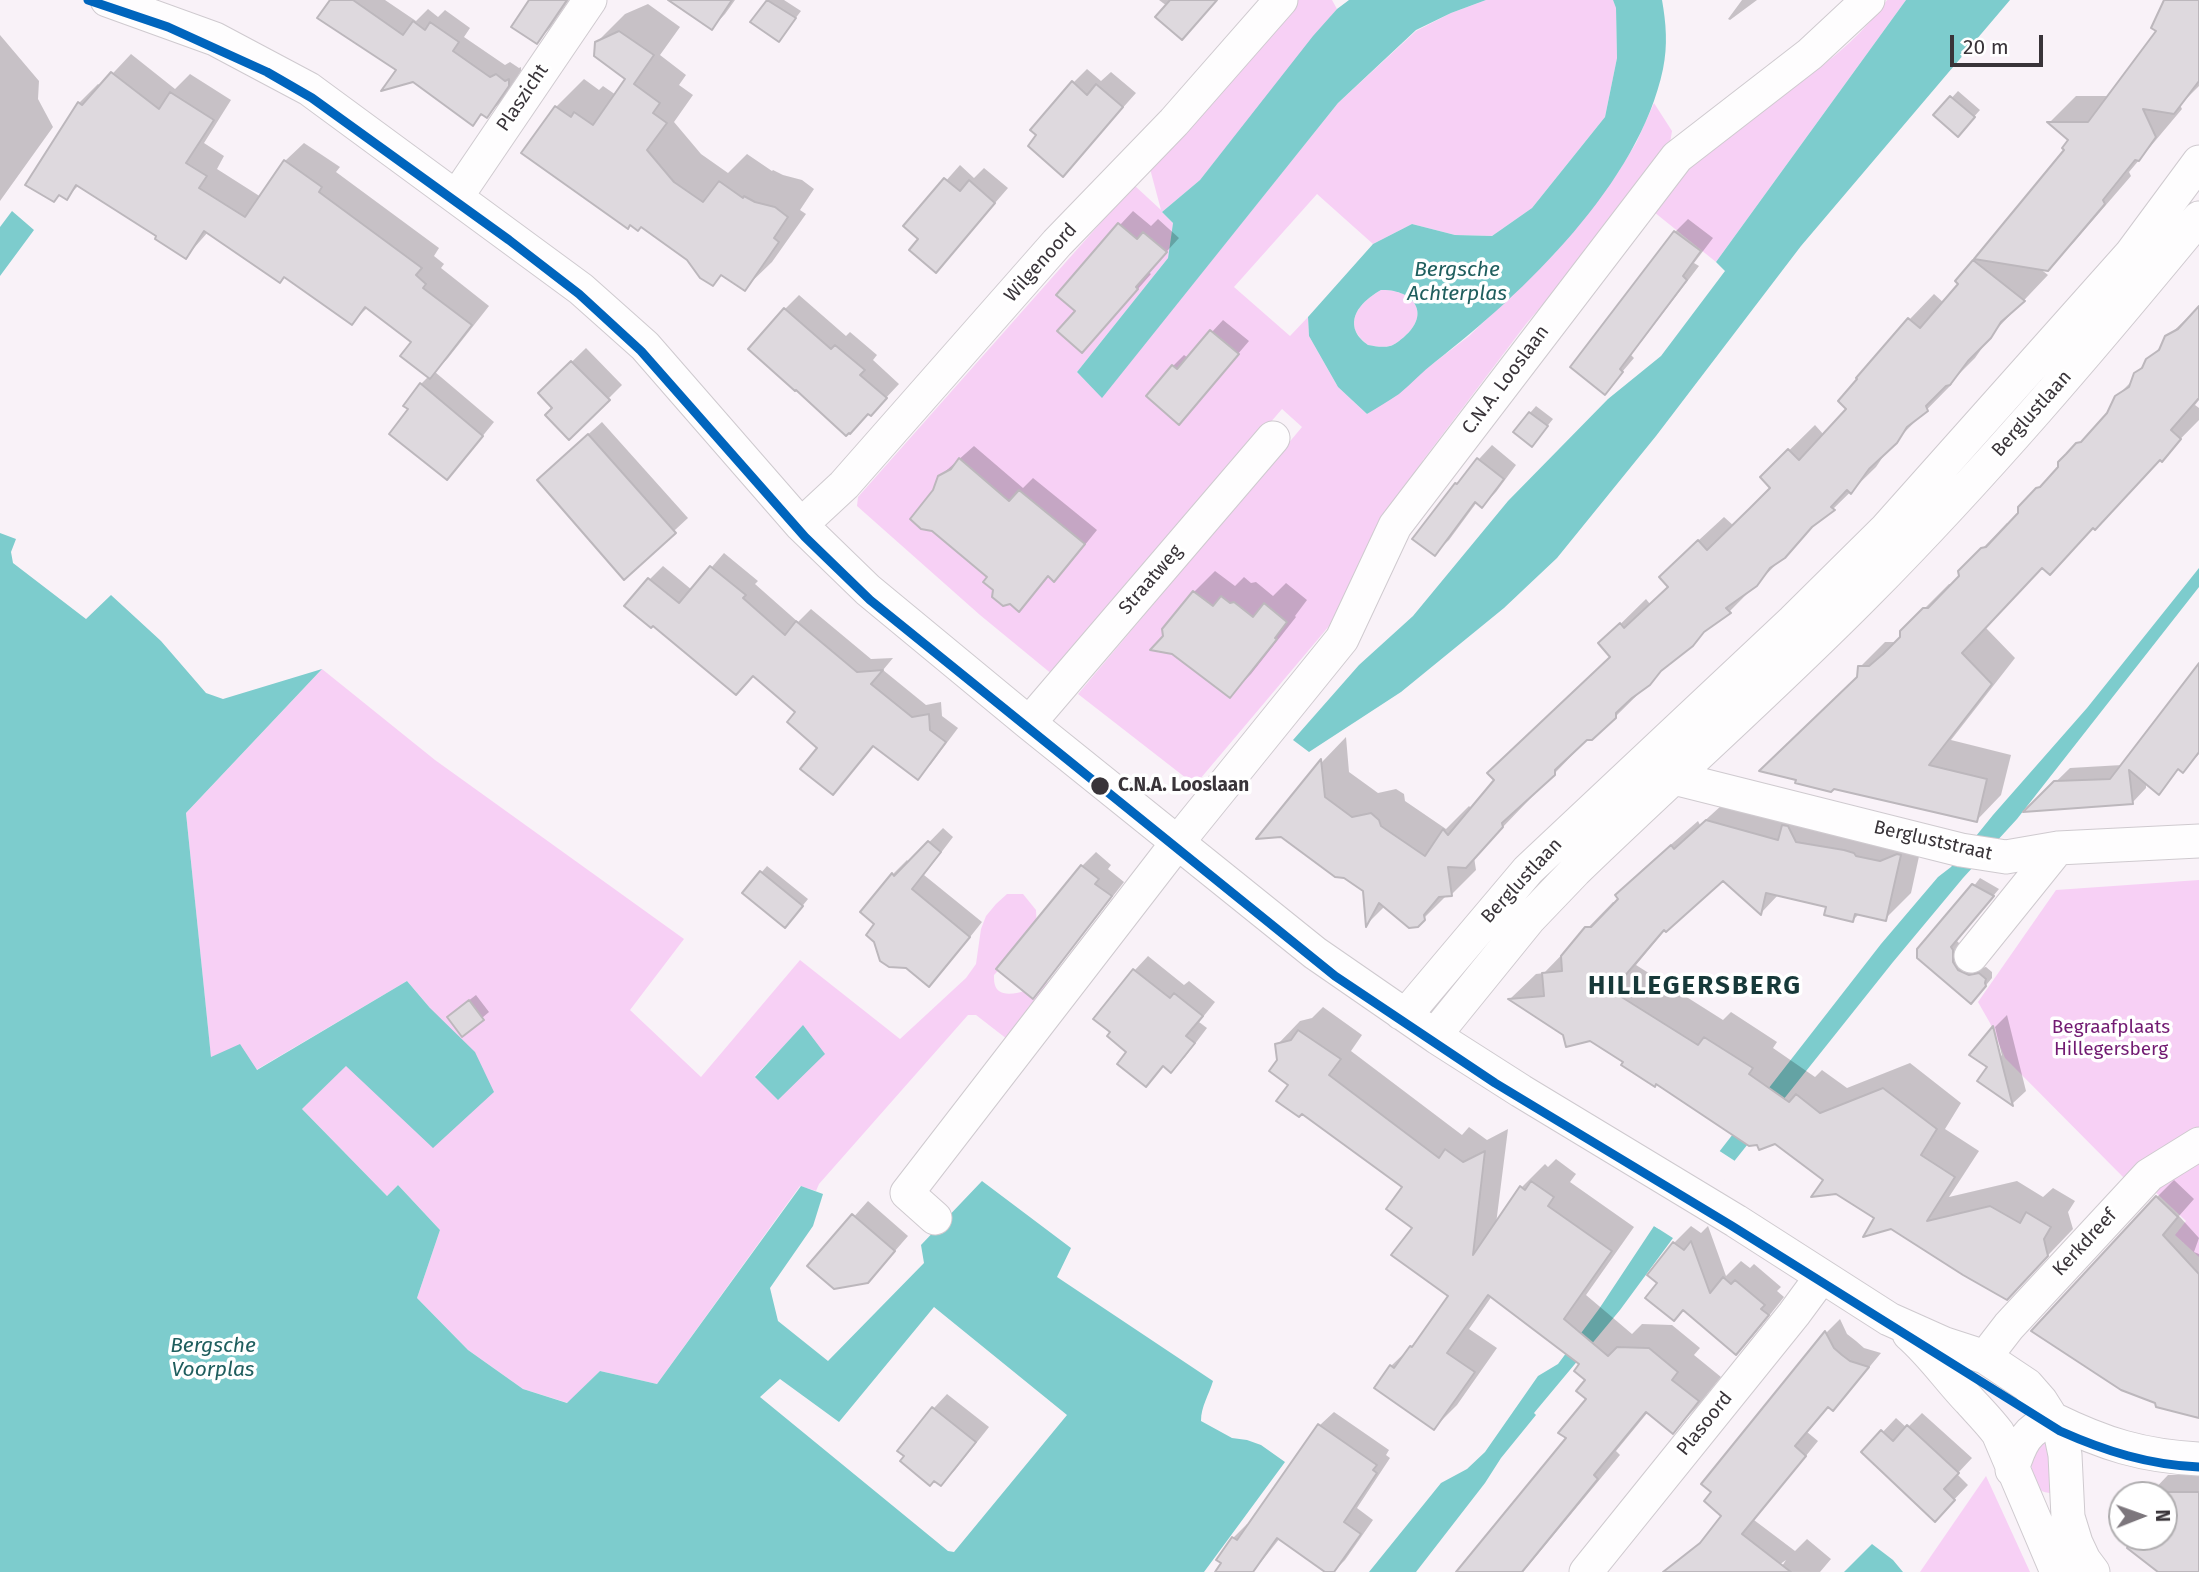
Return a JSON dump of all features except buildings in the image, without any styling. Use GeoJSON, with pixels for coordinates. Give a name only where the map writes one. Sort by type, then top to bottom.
{"type":"FeatureCollection","features":[{"type":"Feature","properties":{"kind":"street"},"geometry":{"type":"LineString","coordinates":[[107,0],[215,39],[309,89],[457,196],[581,289],[645,346],[801,525],[867,590],[1315,953],[1438,1038],[1521,1091],[1736,1221],[1898,1324],[1925,1347],[1998,1433],[2057,1572]]}},
{"type":"Feature","properties":{"kind":"street","name":"Plaszicht"},"geometry":{"type":"LineString","coordinates":[[457,196],[590,0]]}},
{"type":"Feature","properties":{"kind":"street","name":"Wilgenoord"},"geometry":{"type":"LineString","coordinates":[[801,525],[844,485],[1057,243],[1174,122],[1280,0]]}},
{"type":"Feature","properties":{"kind":"street","name":"C.N.A. Looslaan"},"geometry":{"type":"LineString","coordinates":[[935,1218],[907,1193],[1177,843],[1342,639],[1395,526],[1677,157],[1810,54],[1868,0]]}},
{"type":"Feature","properties":{"kind":"street","name":"Berglustlaan"},"geometry":{"type":"LineString","coordinates":[[1401,1013],[1409,1011],[1528,870],[1793,621],[1897,540],[1953,503],[2127,307],[2142,264],[2199,162]]}},
{"type":"Feature","properties":{"kind":"street","name":"Berglustlaan"},"geometry":{"type":"LineString","coordinates":[[2142,264],[2199,218]]}},
{"type":"Feature","properties":{"kind":"street","name":"Straatweg"},"geometry":{"type":"LineString","coordinates":[[1029,723],[1273,438]]}},
{"type":"Feature","properties":{"kind":"street","name":"Berglustlaan"},"geometry":{"type":"LineString","coordinates":[[1438,1038],[1439,1030],[1529,919],[1575,871],[1865,595],[1897,540]]}},
{"type":"Feature","properties":{"kind":"street"},"geometry":{"type":"LineString","coordinates":[[1651,754],[1674,778]]}},
{"type":"Feature","properties":{"kind":"street","name":"Bergluststraat"},"geometry":{"type":"LineString","coordinates":[[1674,778],[1974,852],[2006,857],[2058,848],[2199,841]]}},
{"type":"Feature","properties":{"kind":"street"},"geometry":{"type":"LineString","coordinates":[[1971,956],[2058,848]]}},
{"type":"Feature","properties":{"kind":"street","name":"Kerkdreef"},"geometry":{"type":"LineString","coordinates":[[1985,1357],[2009,1325],[2149,1175],[2199,1144]]}},
{"type":"Feature","properties":{"kind":"street","name":"Plasoord"},"geometry":{"type":"LineString","coordinates":[[1586,1572],[1822,1276]]}},
{"type":"Feature","properties":{"kind":"street"},"geometry":{"type":"LineString","coordinates":[[1898,1324],[1985,1357],[2026,1385],[2053,1419],[2063,1443],[2068,1517],[2076,1543],[2093,1572]]}},
{"type":"Feature","properties":{"kind":"street"},"geometry":{"type":"LineString","coordinates":[[2012,1470],[2018,1452],[2031,1430],[2053,1419]]}},
{"type":"Feature","properties":{"kind":"street"},"geometry":{"type":"LineString","coordinates":[[2053,1419],[2090,1437],[2143,1454],[2199,1459]]}},
{"type":"Feature","properties":{"kind":"green space"},"geometry":{"type":"Polygon","coordinates":[[[1294,0],[1332,0],[1337,9],[1200,180],[1162,212],[1173,223],[1168,258],[1077,372],[1102,397],[1338,103],[1416,31],[1451,13],[1486,0],[1613,0],[1616,8],[1617,58],[1605,117],[1532,208],[1492,236],[1455,235],[1412,224],[1373,244],[1317,194],[1234,287],[1290,336],[1308,317],[1309,336],[1338,387],[1367,414],[1469,336],[1555,253],[1617,174],[1636,143],[1654,103],[1672,131],[1670,143],[1598,240],[1526,324],[1424,459],[1399,496],[1335,619],[1195,785],[1078,694],[1302,427],[1282,409],[1053,675],[980,615],[857,506],[858,497],[1134,185],[1161,210],[1149,165],[1294,0]]]}},
{"type":"Feature","properties":{"kind":"green space"},"geometry":{"type":"Polygon","coordinates":[[[1887,0],[1906,0],[1716,262],[1654,212],[1703,155],[1827,62],[1849,43],[1887,0]]]}},
{"type":"Feature","properties":{"kind":"green space"},"geometry":{"type":"Polygon","coordinates":[[[1381,290],[1410,298],[1417,311],[1417,319],[1404,337],[1396,344],[1384,347],[1368,345],[1357,334],[1354,325],[1360,307],[1381,290]]]}},
{"type":"Feature","properties":{"kind":"green space"},"geometry":{"type":"Polygon","coordinates":[[[322,669],[435,760],[684,939],[630,1010],[701,1077],[800,960],[900,1039],[966,978],[976,964],[981,929],[986,916],[1007,894],[1023,894],[1036,910],[1037,930],[994,975],[995,986],[999,991],[1007,994],[1029,990],[1084,964],[1016,1046],[976,1015],[968,1015],[819,1184],[816,1191],[800,1186],[657,1384],[600,1371],[568,1403],[523,1389],[468,1350],[417,1298],[440,1230],[398,1185],[387,1196],[302,1109],[346,1065],[430,1008],[407,981],[256,1070],[211,1058],[186,813],[322,669]],[[803,1026],[755,1076],[778,1099],[803,1026]]]}},
{"type":"Feature","properties":{"kind":"green space","name":"Begraafplaats Hillegersberg"},"geometry":{"type":"Polygon","coordinates":[[[2199,880],[2199,1257],[2175,1235],[2186,1221],[2135,1173],[2124,1178],[2005,1058],[1978,1002],[2056,890],[2199,880]]]}},
{"type":"Feature","properties":{"kind":"green space"},"geometry":{"type":"Polygon","coordinates":[[[2050,1434],[2055,1494],[2036,1488],[2031,1477],[2032,1456],[2050,1434]]]}},
{"type":"Feature","properties":{"kind":"green space"},"geometry":{"type":"Polygon","coordinates":[[[1986,1476],[2030,1572],[1920,1572],[1986,1476]]]}},
{"type":"Feature","properties":{"kind":"water"},"geometry":{"type":"Polygon","coordinates":[[[1349,0],[1486,0],[1416,30],[1338,103],[1102,398],[1077,372],[1168,258],[1173,223],[1162,212],[1200,180],[1313,36],[1337,9],[1349,0]]]}},
{"type":"Feature","properties":{"kind":"water","name":"Bergsche Achterplas"},"geometry":{"type":"Polygon","coordinates":[[[1613,0],[1662,0],[1665,26],[1666,51],[1663,69],[1650,111],[1630,153],[1604,194],[1540,269],[1505,303],[1399,394],[1367,414],[1338,387],[1309,336],[1308,317],[1373,244],[1412,224],[1455,235],[1492,236],[1532,208],[1605,117],[1617,58],[1616,8],[1613,0]],[[1381,290],[1370,297],[1357,312],[1354,325],[1356,332],[1368,345],[1394,345],[1412,328],[1417,319],[1415,304],[1410,298],[1381,290]]]}},
{"type":"Feature","properties":{"kind":"water"},"geometry":{"type":"Polygon","coordinates":[[[1906,0],[2010,0],[1801,246],[1656,436],[1557,558],[1504,608],[1401,692],[1309,752],[1293,740],[1359,665],[1413,616],[1508,501],[1608,399],[1661,356],[1725,271],[1716,262],[1906,0]]]}},
{"type":"Feature","properties":{"kind":"water"},"geometry":{"type":"Polygon","coordinates":[[[12,211],[34,230],[0,276],[0,227],[12,211]]]}},
{"type":"Feature","properties":{"kind":"water","name":"Bergsche Voorplas"},"geometry":{"type":"Polygon","coordinates":[[[0,533],[16,539],[11,552],[13,563],[86,619],[111,595],[161,641],[206,693],[223,699],[322,669],[186,813],[211,1057],[240,1044],[257,1070],[407,981],[475,1052],[494,1092],[433,1148],[346,1066],[302,1109],[387,1196],[398,1185],[440,1230],[417,1298],[468,1350],[523,1389],[567,1403],[600,1371],[657,1384],[801,1186],[823,1194],[813,1226],[770,1288],[778,1321],[828,1361],[924,1263],[921,1245],[982,1181],[1071,1248],[1057,1277],[1213,1381],[1201,1421],[1232,1438],[1261,1445],[1285,1462],[1204,1572],[0,1572],[0,533]],[[934,1307],[839,1422],[780,1379],[760,1397],[948,1551],[954,1552],[1067,1415],[934,1307]]]}},
{"type":"Feature","properties":{"kind":"water"},"geometry":{"type":"Polygon","coordinates":[[[2199,568],[2199,587],[2017,819],[1963,878],[1893,962],[1673,1238],[1620,1310],[1534,1413],[1536,1415],[1416,1572],[1369,1572],[1441,1483],[1467,1469],[1485,1452],[1538,1376],[1558,1364],[1599,1309],[1654,1226],[1659,1229],[1881,944],[1938,877],[1951,867],[2087,708],[2199,568]]]}},
{"type":"Feature","properties":{"kind":"water"},"geometry":{"type":"Polygon","coordinates":[[[803,1025],[825,1054],[778,1100],[755,1077],[803,1025]]]}},
{"type":"Feature","properties":{"kind":"water"},"geometry":{"type":"Polygon","coordinates":[[[1872,1544],[1893,1560],[1903,1572],[1844,1572],[1872,1544]]]}},
{"type":"Feature","properties":{"kind":"pier"},"geometry":{"type":"Polygon","coordinates":[[[1718,1150],[1738,1163],[1676,1240],[1651,1224],[1655,1222],[1659,1225],[1718,1150]]]}},
{"type":"Feature","properties":{"kind":"transit line"},"geometry":{"type":"LineString","coordinates":[[88,0],[168,27],[267,72],[312,98],[509,240],[579,294],[641,351],[805,537],[870,600],[1335,976],[1495,1083],[1732,1226],[2060,1431],[2128,1456],[2199,1467]]}},
{"type":"Feature","properties":{"kind":"place","name":"C.N.A. Looslaan"},"geometry":{"type":"Point","coordinates":[1100,786]}},
{"type":"Feature","properties":{"kind":"district","name":"HILLEGERSBERG"},"geometry":{"type":"Point","coordinates":[1695,987]}}]}
